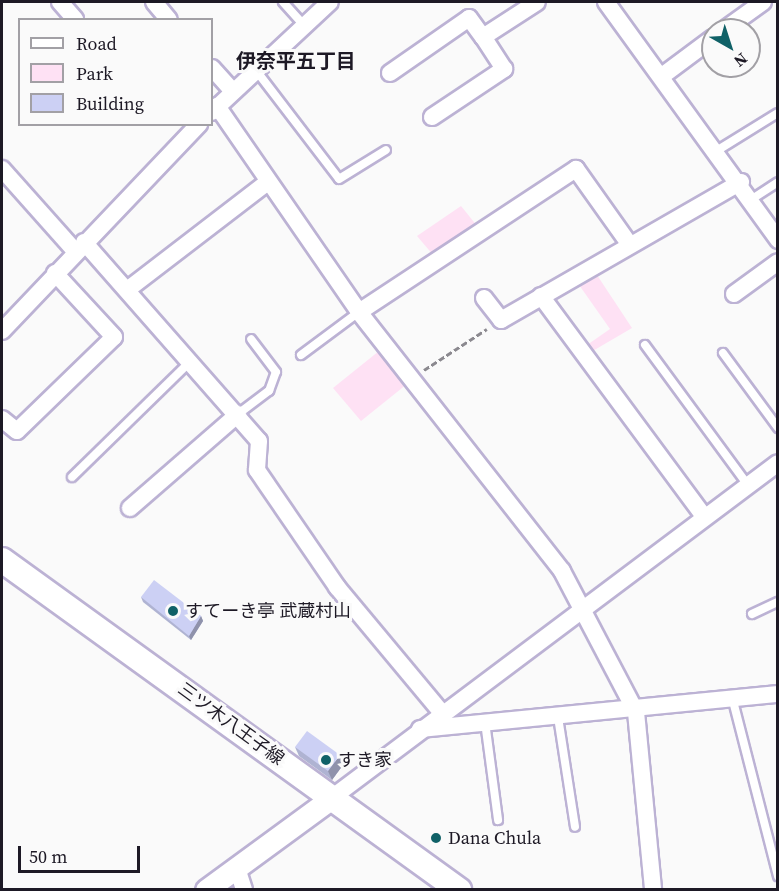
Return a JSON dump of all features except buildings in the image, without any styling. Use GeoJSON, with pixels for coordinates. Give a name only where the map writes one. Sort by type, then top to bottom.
{"type":"FeatureCollection","features":[{"type":"Feature","properties":{"kind":"main road","name":"三ツ木八王子線"},"geometry":{"type":"LineString","coordinates":[[2,560],[459,890]]}},
{"type":"Feature","properties":{"kind":"street"},"geometry":{"type":"LineString","coordinates":[[60,2],[74,18]]}},
{"type":"Feature","properties":{"kind":"street"},"geometry":{"type":"LineString","coordinates":[[154,2],[167,18]]}},
{"type":"Feature","properties":{"kind":"street"},"geometry":{"type":"LineString","coordinates":[[330,2],[214,109],[359,312],[562,571],[577,609],[636,712],[653,890]]}},
{"type":"Feature","properties":{"kind":"street"},"geometry":{"type":"LineString","coordinates":[[483,37],[537,2]]}},
{"type":"Feature","properties":{"kind":"street"},"geometry":{"type":"LineString","coordinates":[[606,2],[741,182],[777,240]]}},
{"type":"Feature","properties":{"kind":"street"},"geometry":{"type":"LineString","coordinates":[[741,18],[763,2]]}},
{"type":"Feature","properties":{"kind":"street"},"geometry":{"type":"LineString","coordinates":[[390,74],[470,18],[504,69],[432,117]]}},
{"type":"Feature","properties":{"kind":"street"},"geometry":{"type":"LineString","coordinates":[[662,76],[701,47]]}},
{"type":"Feature","properties":{"kind":"street"},"geometry":{"type":"LineString","coordinates":[[213,69],[232,90]]}},
{"type":"Feature","properties":{"kind":"street"},"geometry":{"type":"LineString","coordinates":[[4,323],[197,126]]}},
{"type":"Feature","properties":{"kind":"street"},"geometry":{"type":"LineString","coordinates":[[2,169],[127,290],[238,414],[259,441],[257,470],[337,586],[441,712]]}},
{"type":"Feature","properties":{"kind":"street"},"geometry":{"type":"LineString","coordinates":[[359,312],[576,169],[630,245]]}},
{"type":"Feature","properties":{"kind":"street"},"geometry":{"type":"LineString","coordinates":[[127,290],[268,182]]}},
{"type":"Feature","properties":{"kind":"street"},"geometry":{"type":"LineString","coordinates":[[484,298],[501,320],[741,182]]}},
{"type":"Feature","properties":{"kind":"street"},"geometry":{"type":"LineString","coordinates":[[734,294],[777,262]]}},
{"type":"Feature","properties":{"kind":"street"},"geometry":{"type":"LineString","coordinates":[[2,419],[17,431],[114,337],[55,273]]}},
{"type":"Feature","properties":{"kind":"street"},"geometry":{"type":"LineString","coordinates":[[542,296],[703,515]]}},
{"type":"Feature","properties":{"kind":"street"},"geometry":{"type":"LineString","coordinates":[[130,508],[238,414]]}},
{"type":"Feature","properties":{"kind":"street"},"geometry":{"type":"LineString","coordinates":[[206,890],[333,797],[577,609],[777,463]]}},
{"type":"Feature","properties":{"kind":"street"},"geometry":{"type":"LineString","coordinates":[[419,729],[485,722],[636,712],[732,697],[777,694]]}},
{"type":"Feature","properties":{"kind":"street"},"geometry":{"type":"LineString","coordinates":[[237,868],[244,890]]}},
{"type":"Feature","properties":{"kind":"lane"},"geometry":{"type":"LineString","coordinates":[[283,2],[304,25]]}},
{"type":"Feature","properties":{"kind":"lane"},"geometry":{"type":"LineString","coordinates":[[255,69],[339,179],[386,150]]}},
{"type":"Feature","properties":{"kind":"lane"},"geometry":{"type":"LineString","coordinates":[[718,150],[777,113]]}},
{"type":"Feature","properties":{"kind":"lane"},"geometry":{"type":"LineString","coordinates":[[752,200],[777,182]]}},
{"type":"Feature","properties":{"kind":"lane"},"geometry":{"type":"LineString","coordinates":[[301,355],[359,312]]}},
{"type":"Feature","properties":{"kind":"lane"},"geometry":{"type":"LineString","coordinates":[[238,414],[269,391],[276,372],[251,339]]}},
{"type":"Feature","properties":{"kind":"lane"},"geometry":{"type":"LineString","coordinates":[[645,345],[747,484]]}},
{"type":"Feature","properties":{"kind":"lane"},"geometry":{"type":"LineString","coordinates":[[723,353],[777,428]]}},
{"type":"Feature","properties":{"kind":"lane"},"geometry":{"type":"LineString","coordinates":[[72,477],[191,362]]}},
{"type":"Feature","properties":{"kind":"lane"},"geometry":{"type":"LineString","coordinates":[[752,614],[777,604]]}},
{"type":"Feature","properties":{"kind":"lane"},"geometry":{"type":"LineString","coordinates":[[732,697],[777,876]]}},
{"type":"Feature","properties":{"kind":"lane"},"geometry":{"type":"LineString","coordinates":[[558,717],[575,827]]}},
{"type":"Feature","properties":{"kind":"lane"},"geometry":{"type":"LineString","coordinates":[[485,722],[498,820]]}},
{"type":"Feature","properties":{"kind":"path"},"geometry":{"type":"LineString","coordinates":[[410,379],[501,320]]}},
{"type":"Feature","properties":{"kind":"green space"},"geometry":{"type":"Polygon","coordinates":[[[461,206],[478,227],[434,256],[417,236],[461,206]]]}},
{"type":"Feature","properties":{"kind":"green space"},"geometry":{"type":"Polygon","coordinates":[[[595,272],[632,328],[591,352],[587,345],[610,329],[577,282],[595,272]]]}},
{"type":"Feature","properties":{"kind":"green space"},"geometry":{"type":"Polygon","coordinates":[[[379,351],[407,384],[361,421],[333,388],[379,351]]]}},
{"type":"Feature","properties":{"kind":"place","name":"すてーき亭 武蔵村山"},"geometry":{"type":"Point","coordinates":[173,611]}},
{"type":"Feature","properties":{"kind":"place","name":"すき家"},"geometry":{"type":"Point","coordinates":[326,760]}},
{"type":"Feature","properties":{"kind":"place","name":"Dana Chula"},"geometry":{"type":"Point","coordinates":[436,838]}},
{"type":"Feature","properties":{"kind":"district","name":"伊奈平五丁目"},"geometry":{"type":"Point","coordinates":[296,61]}}]}
